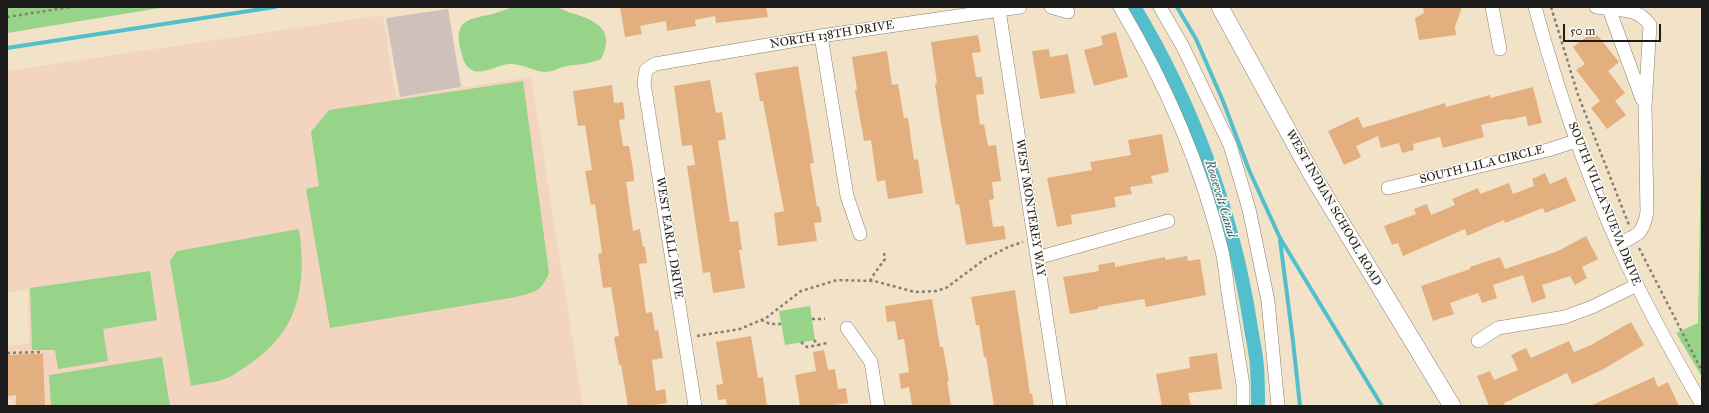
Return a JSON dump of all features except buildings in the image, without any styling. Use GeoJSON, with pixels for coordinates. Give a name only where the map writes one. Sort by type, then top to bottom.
{"type":"FeatureCollection","features":[{"type":"Feature","properties":{"kind":"main road","name":"WEST INDIAN SCHOOL ROAD"},"geometry":{"type":"LineString","coordinates":[[1220,7],[1311,172],[1452,406]]}},
{"type":"Feature","properties":{"kind":"street","name":"NORTH 138TH DRIVE"},"geometry":{"type":"LineString","coordinates":[[646,70],[655,64],[821,36],[1020,7]]}},
{"type":"Feature","properties":{"kind":"street"},"geometry":{"type":"LineString","coordinates":[[1051,7],[1068,12]]}},
{"type":"Feature","properties":{"kind":"street"},"geometry":{"type":"LineString","coordinates":[[1120,7],[1150,59],[1171,104],[1210,206],[1221,248],[1242,385],[1243,406]]}},
{"type":"Feature","properties":{"kind":"street"},"geometry":{"type":"LineString","coordinates":[[1160,7],[1183,47],[1230,145],[1249,210],[1268,301],[1278,406]]}},
{"type":"Feature","properties":{"kind":"street"},"geometry":{"type":"LineString","coordinates":[[1492,7],[1500,49]]}},
{"type":"Feature","properties":{"kind":"street","name":"SOUTH VILLA NUEVA DRIVE"},"geometry":{"type":"LineString","coordinates":[[1535,7],[1553,74],[1576,141],[1618,244],[1637,286],[1702,405]]}},
{"type":"Feature","properties":{"kind":"street"},"geometry":{"type":"LineString","coordinates":[[1602,8],[1645,106]]}},
{"type":"Feature","properties":{"kind":"street"},"geometry":{"type":"LineString","coordinates":[[1602,8],[1635,12],[1644,17],[1650,25],[1645,106],[1647,212],[1641,231],[1634,237],[1618,244]]}},
{"type":"Feature","properties":{"kind":"street","name":"WEST MONTEREY WAY"},"geometry":{"type":"LineString","coordinates":[[999,10],[1060,406]]}},
{"type":"Feature","properties":{"kind":"street"},"geometry":{"type":"LineString","coordinates":[[821,36],[847,196],[860,234]]}},
{"type":"Feature","properties":{"kind":"street","name":"WEST EARLL DRIVE"},"geometry":{"type":"LineString","coordinates":[[646,70],[644,83],[695,406]]}},
{"type":"Feature","properties":{"kind":"street","name":"SOUTH LILA CIRCLE"},"geometry":{"type":"LineString","coordinates":[[1388,188],[1548,150],[1576,141]]}},
{"type":"Feature","properties":{"kind":"street"},"geometry":{"type":"LineString","coordinates":[[1037,258],[1168,221]]}},
{"type":"Feature","properties":{"kind":"street"},"geometry":{"type":"LineString","coordinates":[[1478,341],[1498,328],[1564,317],[1592,307],[1637,286]]}},
{"type":"Feature","properties":{"kind":"street"},"geometry":{"type":"LineString","coordinates":[[847,328],[871,362],[878,406]]}},
{"type":"Feature","properties":{"kind":"path"},"geometry":{"type":"LineString","coordinates":[[7,17],[71,7]]}},
{"type":"Feature","properties":{"kind":"path"},"geometry":{"type":"LineString","coordinates":[[1551,7],[1578,95],[1634,237],[1702,371]]}},
{"type":"Feature","properties":{"kind":"path"},"geometry":{"type":"LineString","coordinates":[[697,336],[740,329],[761,320],[801,291],[837,280],[884,283],[915,292],[941,289],[954,283],[994,253],[1022,242]]}},
{"type":"Feature","properties":{"kind":"path"},"geometry":{"type":"LineString","coordinates":[[870,281],[885,259],[884,254]]}},
{"type":"Feature","properties":{"kind":"path"},"geometry":{"type":"LineString","coordinates":[[812,319],[825,320]]}},
{"type":"Feature","properties":{"kind":"path"},"geometry":{"type":"LineString","coordinates":[[761,320],[770,324],[781,324]]}},
{"type":"Feature","properties":{"kind":"path"},"geometry":{"type":"LineString","coordinates":[[814,340],[818,345]]}},
{"type":"Feature","properties":{"kind":"path"},"geometry":{"type":"LineString","coordinates":[[801,342],[807,348],[827,343]]}},
{"type":"Feature","properties":{"kind":"path"},"geometry":{"type":"LineString","coordinates":[[7,353],[43,352]]}},
{"type":"Feature","properties":{"kind":"shaded area"},"geometry":{"type":"Polygon","coordinates":[[[448,9],[461,87],[400,97],[386,18],[448,9]]]}},
{"type":"Feature","properties":{"kind":"shaded area"},"geometry":{"type":"Polygon","coordinates":[[[383,15],[396,98],[531,77],[583,406],[14,406],[13,400],[7,400],[7,345],[29,344],[28,290],[7,293],[7,71],[383,15]]]}},
{"type":"Feature","properties":{"kind":"green space"},"geometry":{"type":"Polygon","coordinates":[[[7,7],[166,7],[7,33],[7,7]]]}},
{"type":"Feature","properties":{"kind":"green space"},"geometry":{"type":"Polygon","coordinates":[[[513,7],[555,7],[595,23],[605,34],[605,49],[601,59],[562,67],[547,72],[514,64],[478,72],[468,68],[461,51],[459,41],[461,27],[469,20],[513,7]]]}},
{"type":"Feature","properties":{"kind":"green space"},"geometry":{"type":"Polygon","coordinates":[[[523,81],[549,273],[540,288],[533,292],[516,297],[330,328],[306,189],[319,186],[311,132],[329,110],[523,81]]]}},
{"type":"Feature","properties":{"kind":"green space"},"geometry":{"type":"Polygon","coordinates":[[[1702,104],[1702,377],[1676,333],[1698,323],[1702,104]]]}},
{"type":"Feature","properties":{"kind":"green space"},"geometry":{"type":"Polygon","coordinates":[[[299,229],[302,270],[300,288],[296,306],[289,322],[279,338],[265,352],[232,376],[223,380],[191,386],[170,261],[177,251],[299,229]]]}},
{"type":"Feature","properties":{"kind":"green space"},"geometry":{"type":"Polygon","coordinates":[[[150,271],[157,320],[103,329],[108,361],[58,369],[55,350],[32,350],[30,288],[150,271]]]}},
{"type":"Feature","properties":{"kind":"green space"},"geometry":{"type":"Polygon","coordinates":[[[810,306],[815,340],[785,345],[779,311],[810,306]]]}},
{"type":"Feature","properties":{"kind":"green space"},"geometry":{"type":"Polygon","coordinates":[[[162,357],[170,406],[51,406],[49,375],[162,357]]]}},
{"type":"Feature","properties":{"kind":"waterway"},"geometry":{"type":"LineString","coordinates":[[7,48],[275,7]]}},
{"type":"Feature","properties":{"kind":"waterway","name":"Roosevelt Canal"},"geometry":{"type":"LineString","coordinates":[[1134,7],[1155,43],[1174,81],[1207,159],[1221,199],[1233,240],[1250,322],[1256,361],[1258,406]]}},
{"type":"Feature","properties":{"kind":"waterway"},"geometry":{"type":"LineString","coordinates":[[1177,7],[1196,39],[1223,101],[1249,170],[1280,238],[1382,406]]}},
{"type":"Feature","properties":{"kind":"waterway"},"geometry":{"type":"LineString","coordinates":[[1280,240],[1300,406]]}}]}
